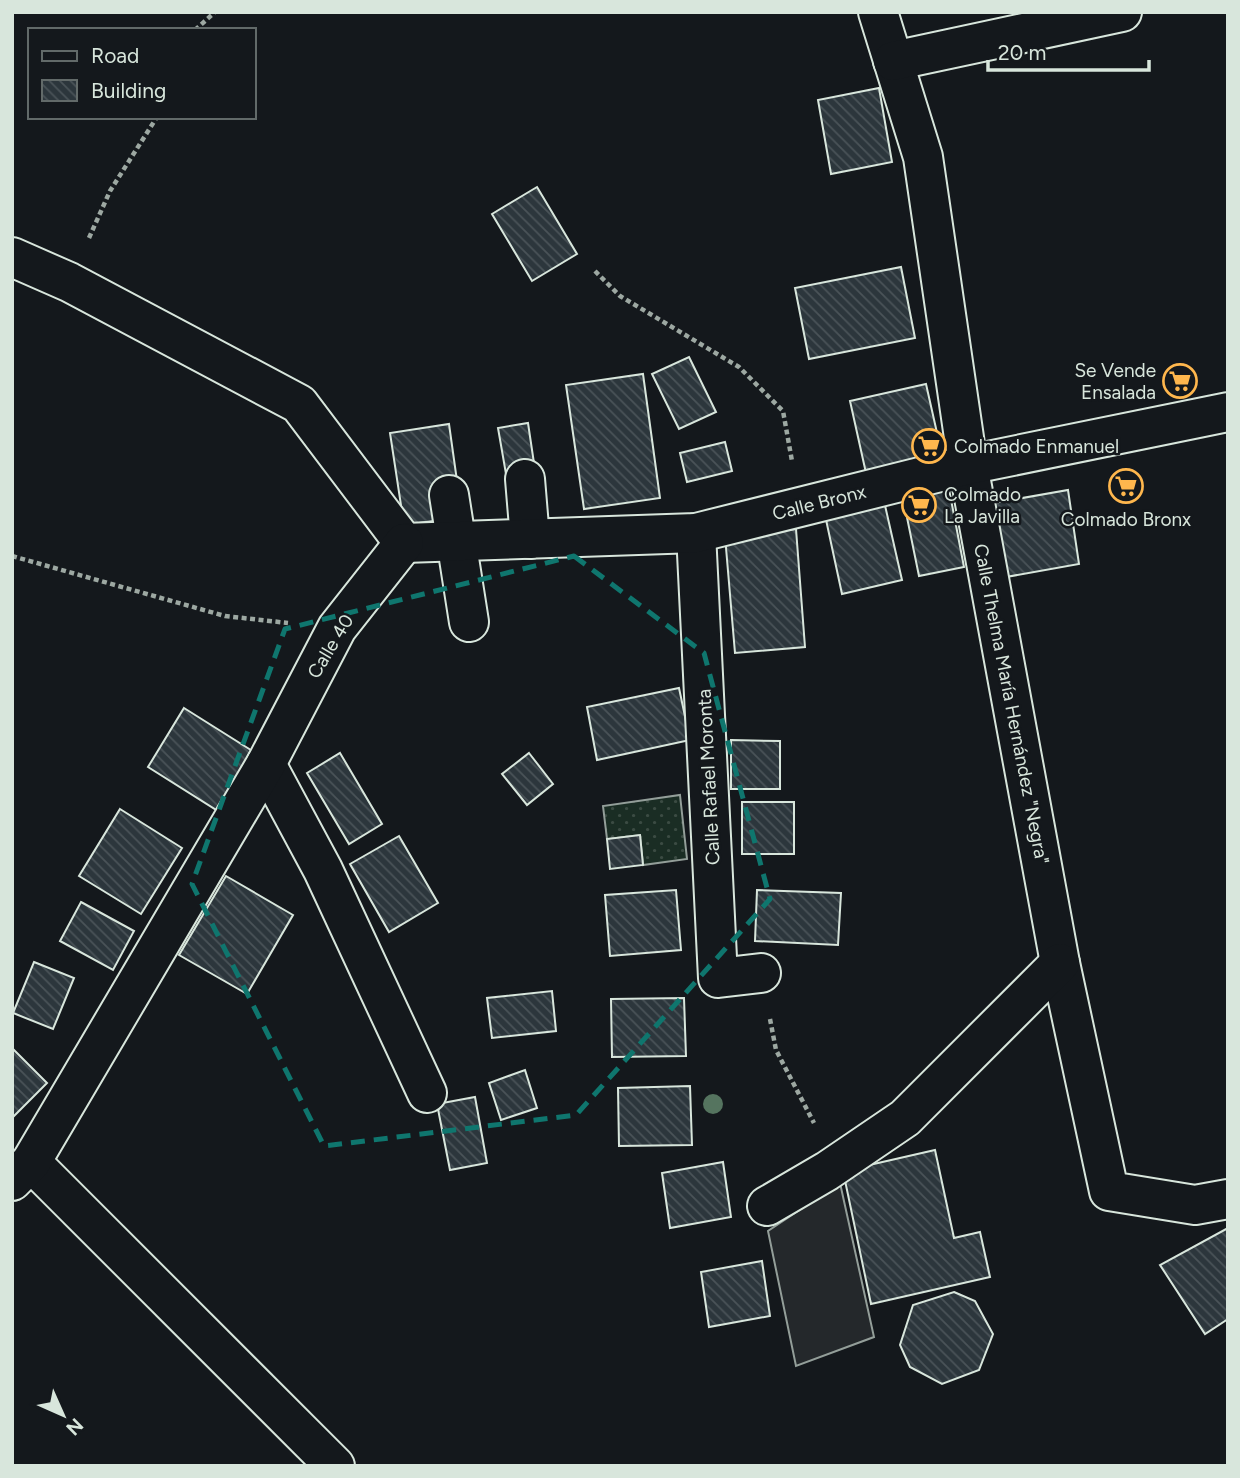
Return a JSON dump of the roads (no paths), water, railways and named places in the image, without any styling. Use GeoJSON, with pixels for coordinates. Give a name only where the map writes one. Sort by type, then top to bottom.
{"type":"FeatureCollection","features":[{"type":"Feature","properties":{"kind":"street","name":"Calle Thelma María Hernández \"Negra\""},"geometry":{"type":"LineString","coordinates":[[878,12],[923,157],[968,464],[1060,963],[1109,1191],[1195,1205],[1228,1199]]}},
{"type":"Feature","properties":{"kind":"street"},"geometry":{"type":"LineString","coordinates":[[893,61],[1122,12]]}},
{"type":"Feature","properties":{"kind":"street"},"geometry":{"type":"LineString","coordinates":[[12,257],[69,282],[299,404],[404,543]]}},
{"type":"Feature","properties":{"kind":"street","name":"Calle Bronx"},"geometry":{"type":"LineString","coordinates":[[404,543],[696,533],[968,464],[1228,412]]}},
{"type":"Feature","properties":{"kind":"street"},"geometry":{"type":"LineString","coordinates":[[526,479],[530,539]]}},
{"type":"Feature","properties":{"kind":"street"},"geometry":{"type":"LineString","coordinates":[[449,495],[469,622]]}},
{"type":"Feature","properties":{"kind":"street","name":"Calle Rafael Moronta"},"geometry":{"type":"LineString","coordinates":[[696,533],[718,978],[761,973]]}},
{"type":"Feature","properties":{"kind":"street","name":"Calle 40"},"geometry":{"type":"LineString","coordinates":[[22,1171],[265,764],[337,628],[404,543]]}},
{"type":"Feature","properties":{"kind":"street"},"geometry":{"type":"LineString","coordinates":[[265,764],[323,870],[427,1093]]}},
{"type":"Feature","properties":{"kind":"street"},"geometry":{"type":"LineString","coordinates":[[767,1206],[827,1171],[905,1118],[1060,963]]}},
{"type":"Feature","properties":{"kind":"street"},"geometry":{"type":"LineString","coordinates":[[22,1171],[335,1466]]}},
{"type":"Feature","properties":{"kind":"place","name":"Se Vende Ensalada"},"geometry":{"type":"Point","coordinates":[1180,381]}},
{"type":"Feature","properties":{"kind":"place","name":"Colmado Enmanuel"},"geometry":{"type":"Point","coordinates":[929,446]}},
{"type":"Feature","properties":{"kind":"place","name":"Colmado Bronx"},"geometry":{"type":"Point","coordinates":[1126,486]}},
{"type":"Feature","properties":{"kind":"place","name":"Colmado La Javilla"},"geometry":{"type":"Point","coordinates":[919,505]}}]}
